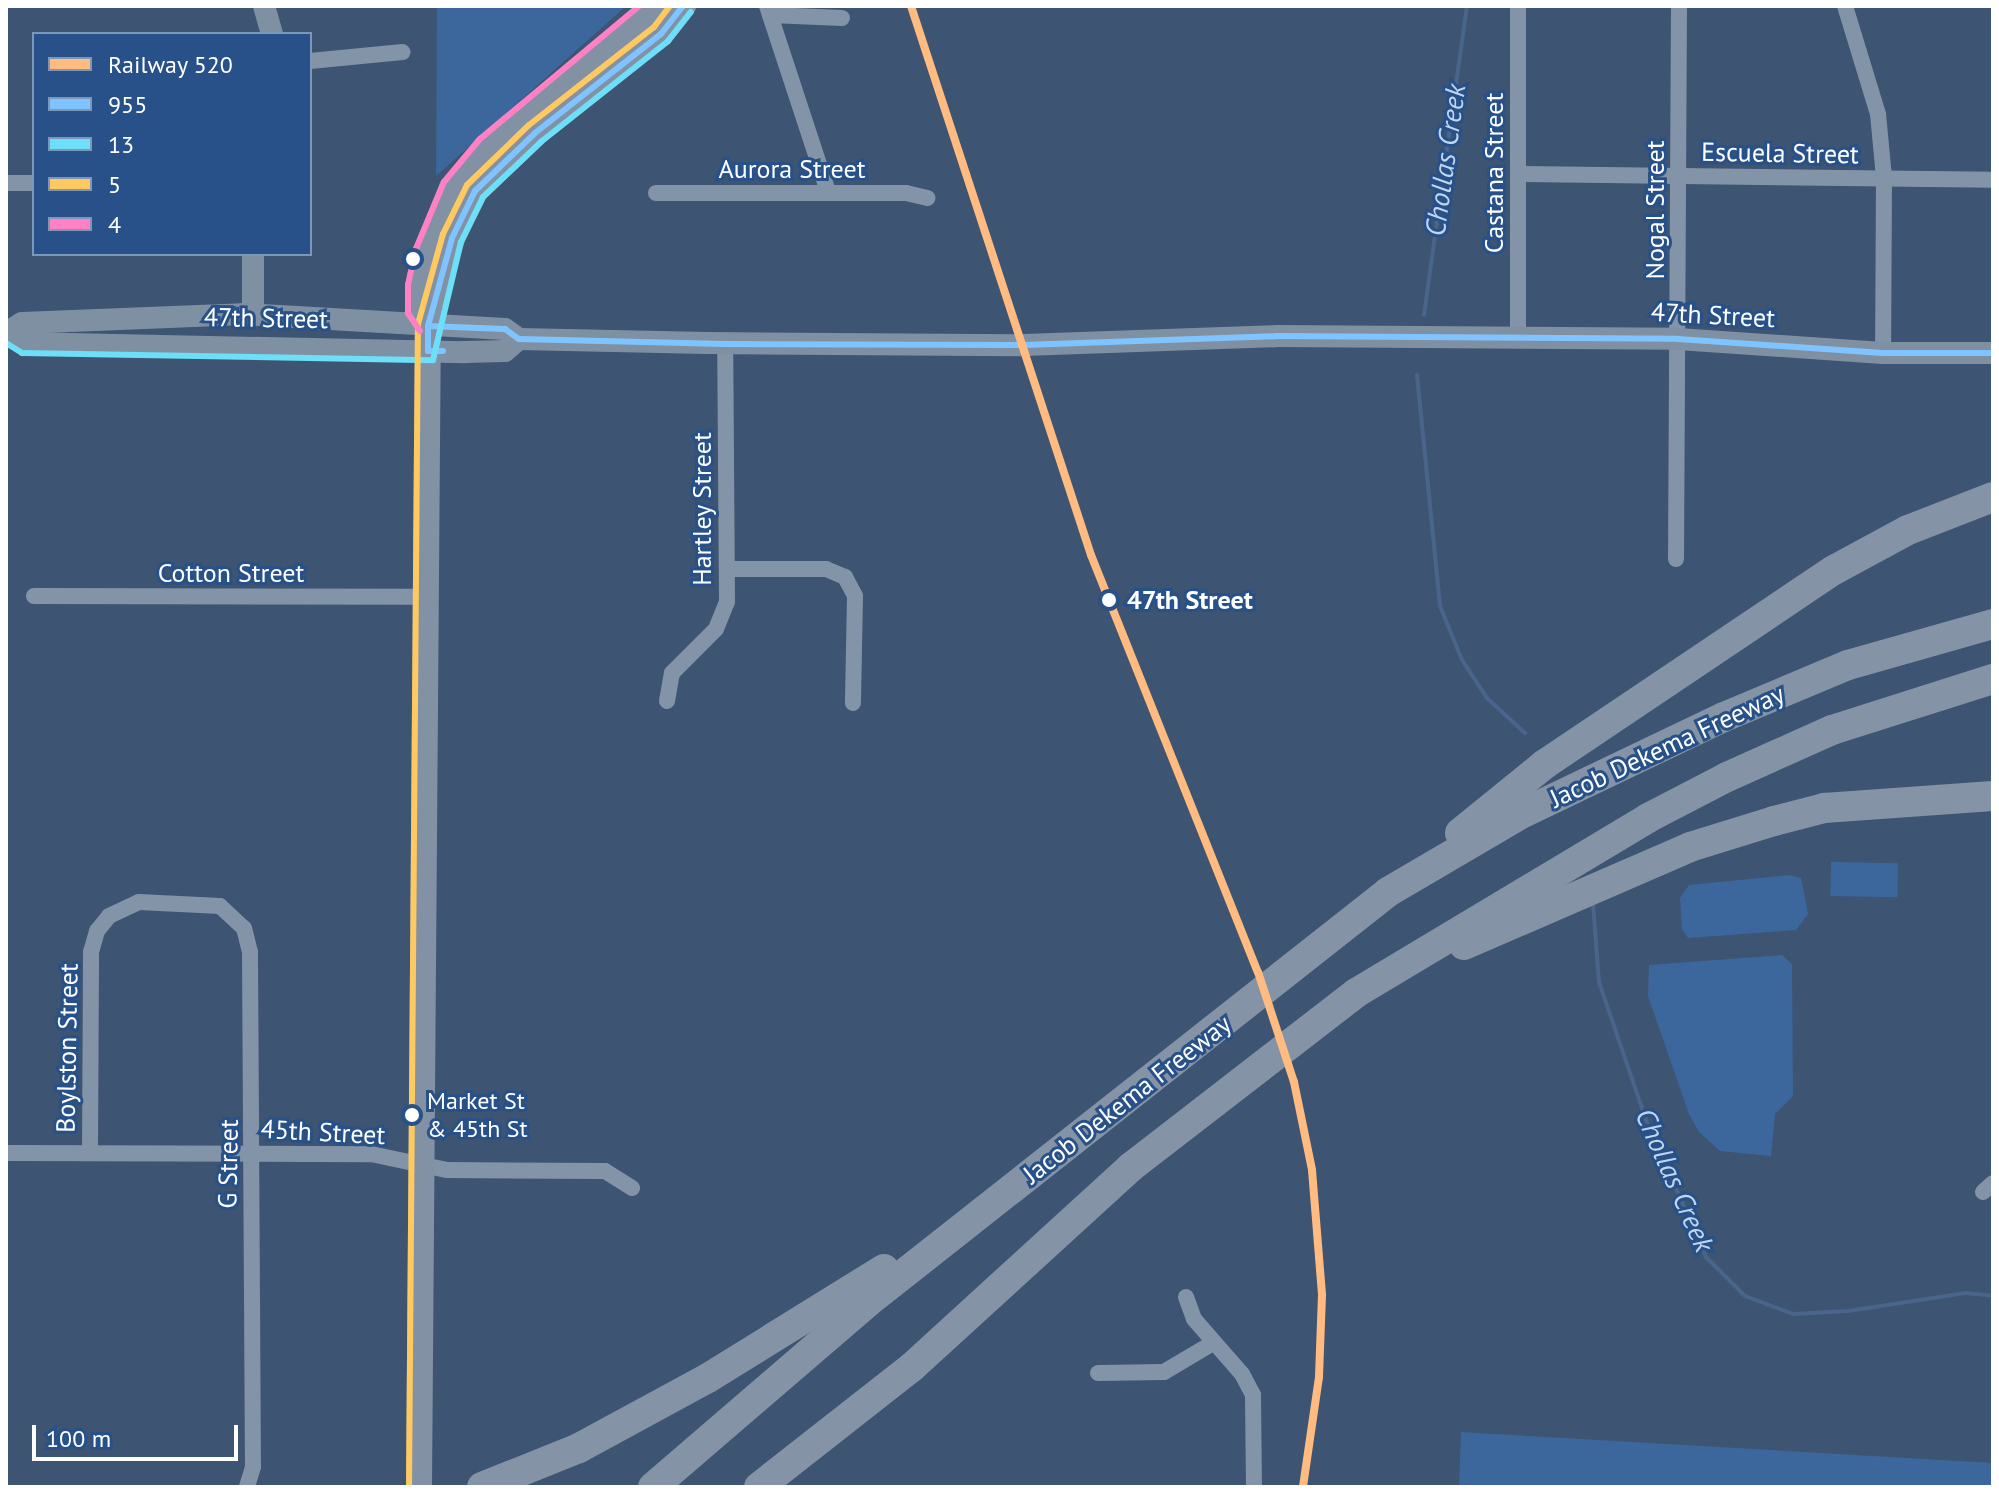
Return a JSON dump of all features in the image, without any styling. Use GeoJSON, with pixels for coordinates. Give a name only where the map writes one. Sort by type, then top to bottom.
{"type":"FeatureCollection","features":[{"type":"Feature","properties":{"kind":"highway"},"geometry":{"type":"LineString","coordinates":[[1388,892],[1545,764],[1834,570],[1908,530],[1993,497]]}},
{"type":"Feature","properties":{"kind":"highway","name":"Jacob Dekema Freeway"},"geometry":{"type":"LineString","coordinates":[[656,1484],[868,1302],[1388,892],[1519,815],[1724,717],[1848,665],[1993,624]]}},
{"type":"Feature","properties":{"kind":"highway","name":"Jacob Dekema Freeway"},"geometry":{"type":"LineString","coordinates":[[759,1487],[912,1367],[1131,1167],[1356,993],[1648,818],[1727,777],[1832,730],[1993,679]]}},
{"type":"Feature","properties":{"kind":"highway"},"geometry":{"type":"LineString","coordinates":[[1356,993],[1690,847],[1824,808],[1993,796]]}},
{"type":"Feature","properties":{"kind":"highway"},"geometry":{"type":"LineString","coordinates":[[482,1487],[579,1448],[708,1378],[1016,1187]]}},
{"type":"Feature","properties":{"kind":"highway"},"geometry":{"type":"LineString","coordinates":[[792,1487],[912,1367]]}},
{"type":"Feature","properties":{"kind":"main road"},"geometry":{"type":"LineString","coordinates":[[264,6],[271,32]]}},
{"type":"Feature","properties":{"kind":"main road"},"geometry":{"type":"LineString","coordinates":[[428,338],[418,310],[418,287],[425,254],[452,188],[486,147],[655,6]]}},
{"type":"Feature","properties":{"kind":"main road"},"geometry":{"type":"LineString","coordinates":[[419,1487],[428,338],[452,238],[475,191],[535,133],[661,34],[683,6]]}},
{"type":"Feature","properties":{"kind":"main road"},"geometry":{"type":"LineString","coordinates":[[253,256],[253,315]]}},
{"type":"Feature","properties":{"kind":"main road","name":"47th Street"},"geometry":{"type":"LineString","coordinates":[[428,338],[22,343],[8,333],[22,323],[253,315],[428,338],[505,351],[519,339],[725,344],[1024,345],[1276,336],[1678,339],[1883,353],[1993,353]]}},
{"type":"Feature","properties":{"kind":"street","name":"Castana Street"},"geometry":{"type":"LineString","coordinates":[[1518,6],[1518,339]]}},
{"type":"Feature","properties":{"kind":"street","name":"Nogal Street"},"geometry":{"type":"LineString","coordinates":[[1676,559],[1679,6]]}},
{"type":"Feature","properties":{"kind":"street"},"geometry":{"type":"LineString","coordinates":[[1845,6],[1878,114],[1884,178],[1883,353]]}},
{"type":"Feature","properties":{"kind":"street"},"geometry":{"type":"LineString","coordinates":[[828,192],[769,11],[842,18]]}},
{"type":"Feature","properties":{"kind":"street"},"geometry":{"type":"LineString","coordinates":[[312,61],[403,52]]}},
{"type":"Feature","properties":{"kind":"street","name":"Escuela Street"},"geometry":{"type":"LineString","coordinates":[[1518,174],[1993,180]]}},
{"type":"Feature","properties":{"kind":"street"},"geometry":{"type":"LineString","coordinates":[[6,183],[32,183]]}},
{"type":"Feature","properties":{"kind":"street","name":"Aurora Street"},"geometry":{"type":"LineString","coordinates":[[656,193],[828,192],[927,198]]}},
{"type":"Feature","properties":{"kind":"street","name":"Hartley Street"},"geometry":{"type":"LineString","coordinates":[[667,701],[672,673],[716,629],[727,602],[725,344]]}},
{"type":"Feature","properties":{"kind":"street"},"geometry":{"type":"LineString","coordinates":[[728,569],[826,569],[845,577],[855,596],[853,703]]}},
{"type":"Feature","properties":{"kind":"street","name":"Cotton Street"},"geometry":{"type":"LineString","coordinates":[[34,596],[426,597]]}},
{"type":"Feature","properties":{"kind":"street","name":"Boylston Street"},"geometry":{"type":"LineString","coordinates":[[90,1153],[91,952],[97,931],[122,908],[169,902]]}},
{"type":"Feature","properties":{"kind":"street","name":"G Street"},"geometry":{"type":"LineString","coordinates":[[169,902],[220,906],[244,928],[250,952],[254,1153],[253,1467],[248,1486]]}},
{"type":"Feature","properties":{"kind":"street","name":"45th Street"},"geometry":{"type":"LineString","coordinates":[[6,1153],[371,1154],[447,1170],[605,1171],[632,1188]]}},
{"type":"Feature","properties":{"kind":"street"},"geometry":{"type":"LineString","coordinates":[[1186,1297],[1194,1319],[1253,1395],[1254,1487]]}},
{"type":"Feature","properties":{"kind":"street"},"geometry":{"type":"LineString","coordinates":[[1098,1373],[1164,1372],[1213,1343]]}},
{"type":"Feature","properties":{"kind":"shaded area"},"geometry":{"type":"Polygon","coordinates":[[[437,6],[626,6],[436,176],[437,6]]]}},
{"type":"Feature","properties":{"kind":"shaded area"},"geometry":{"type":"Polygon","coordinates":[[[1831,862],[1898,863],[1897,897],[1830,896],[1831,862]]]}},
{"type":"Feature","properties":{"kind":"shaded area"},"geometry":{"type":"Polygon","coordinates":[[[1790,875],[1801,878],[1808,914],[1796,930],[1688,938],[1682,929],[1680,898],[1689,885],[1790,875]]]}},
{"type":"Feature","properties":{"kind":"shaded area"},"geometry":{"type":"Polygon","coordinates":[[[1782,955],[1792,964],[1793,1096],[1775,1114],[1771,1156],[1720,1151],[1699,1132],[1689,1114],[1648,996],[1649,965],[1782,955]]]}},
{"type":"Feature","properties":{"kind":"shaded area"},"geometry":{"type":"Polygon","coordinates":[[[1461,1432],[1993,1463],[1993,1487],[1459,1487],[1461,1432]]]}},
{"type":"Feature","properties":{"kind":"waterway","name":"Chollas Creek"},"geometry":{"type":"LineString","coordinates":[[1424,315],[1467,6]]}},
{"type":"Feature","properties":{"kind":"waterway"},"geometry":{"type":"LineString","coordinates":[[1417,375],[1440,606],[1462,660],[1487,698],[1525,733]]}},
{"type":"Feature","properties":{"kind":"waterway","name":"Chollas Creek"},"geometry":{"type":"LineString","coordinates":[[1593,903],[1599,982],[1646,1120],[1706,1257],[1745,1296],[1793,1314],[1848,1311],[1966,1293],[1993,1296]]}},
{"type":"Feature","properties":{"kind":"rail line","name":"520"},"geometry":{"type":"LineString","coordinates":[[911,6],[1091,555],[1258,972],[1294,1082],[1312,1170],[1322,1295],[1319,1377],[1303,1487]]}},
{"type":"Feature","properties":{"kind":"transit line","name":"4"},"geometry":{"type":"LineString","coordinates":[[420,331],[408,313],[408,285],[415,251],[444,182],[480,139],[639,6]]}},
{"type":"Feature","properties":{"kind":"transit line","name":"5"},"geometry":{"type":"LineString","coordinates":[[409,1487],[418,324],[443,234],[467,185],[529,125],[654,27],[670,6]]}},
{"type":"Feature","properties":{"kind":"transit line","name":"955"},"geometry":{"type":"LineString","coordinates":[[443,351],[428,351],[428,326],[452,238],[475,191],[535,133],[661,34],[683,6]]}},
{"type":"Feature","properties":{"kind":"transit line","name":"13"},"geometry":{"type":"LineString","coordinates":[[6,343],[22,353],[433,360],[461,242],[483,197],[542,141],[668,41],[691,12]]}},
{"type":"Feature","properties":{"kind":"transit line","name":"955"},"geometry":{"type":"LineString","coordinates":[[428,326],[505,329],[519,339],[725,344],[1024,345],[1276,336],[1678,339],[1883,353],[1993,353]]}},
{"type":"Feature","properties":{"kind":"place","name":"47th Street"},"geometry":{"type":"Point","coordinates":[1109,600]}},
{"type":"Feature","properties":{"kind":"place","name":"Market St & 45th St"},"geometry":{"type":"Point","coordinates":[412,1115]}}]}
